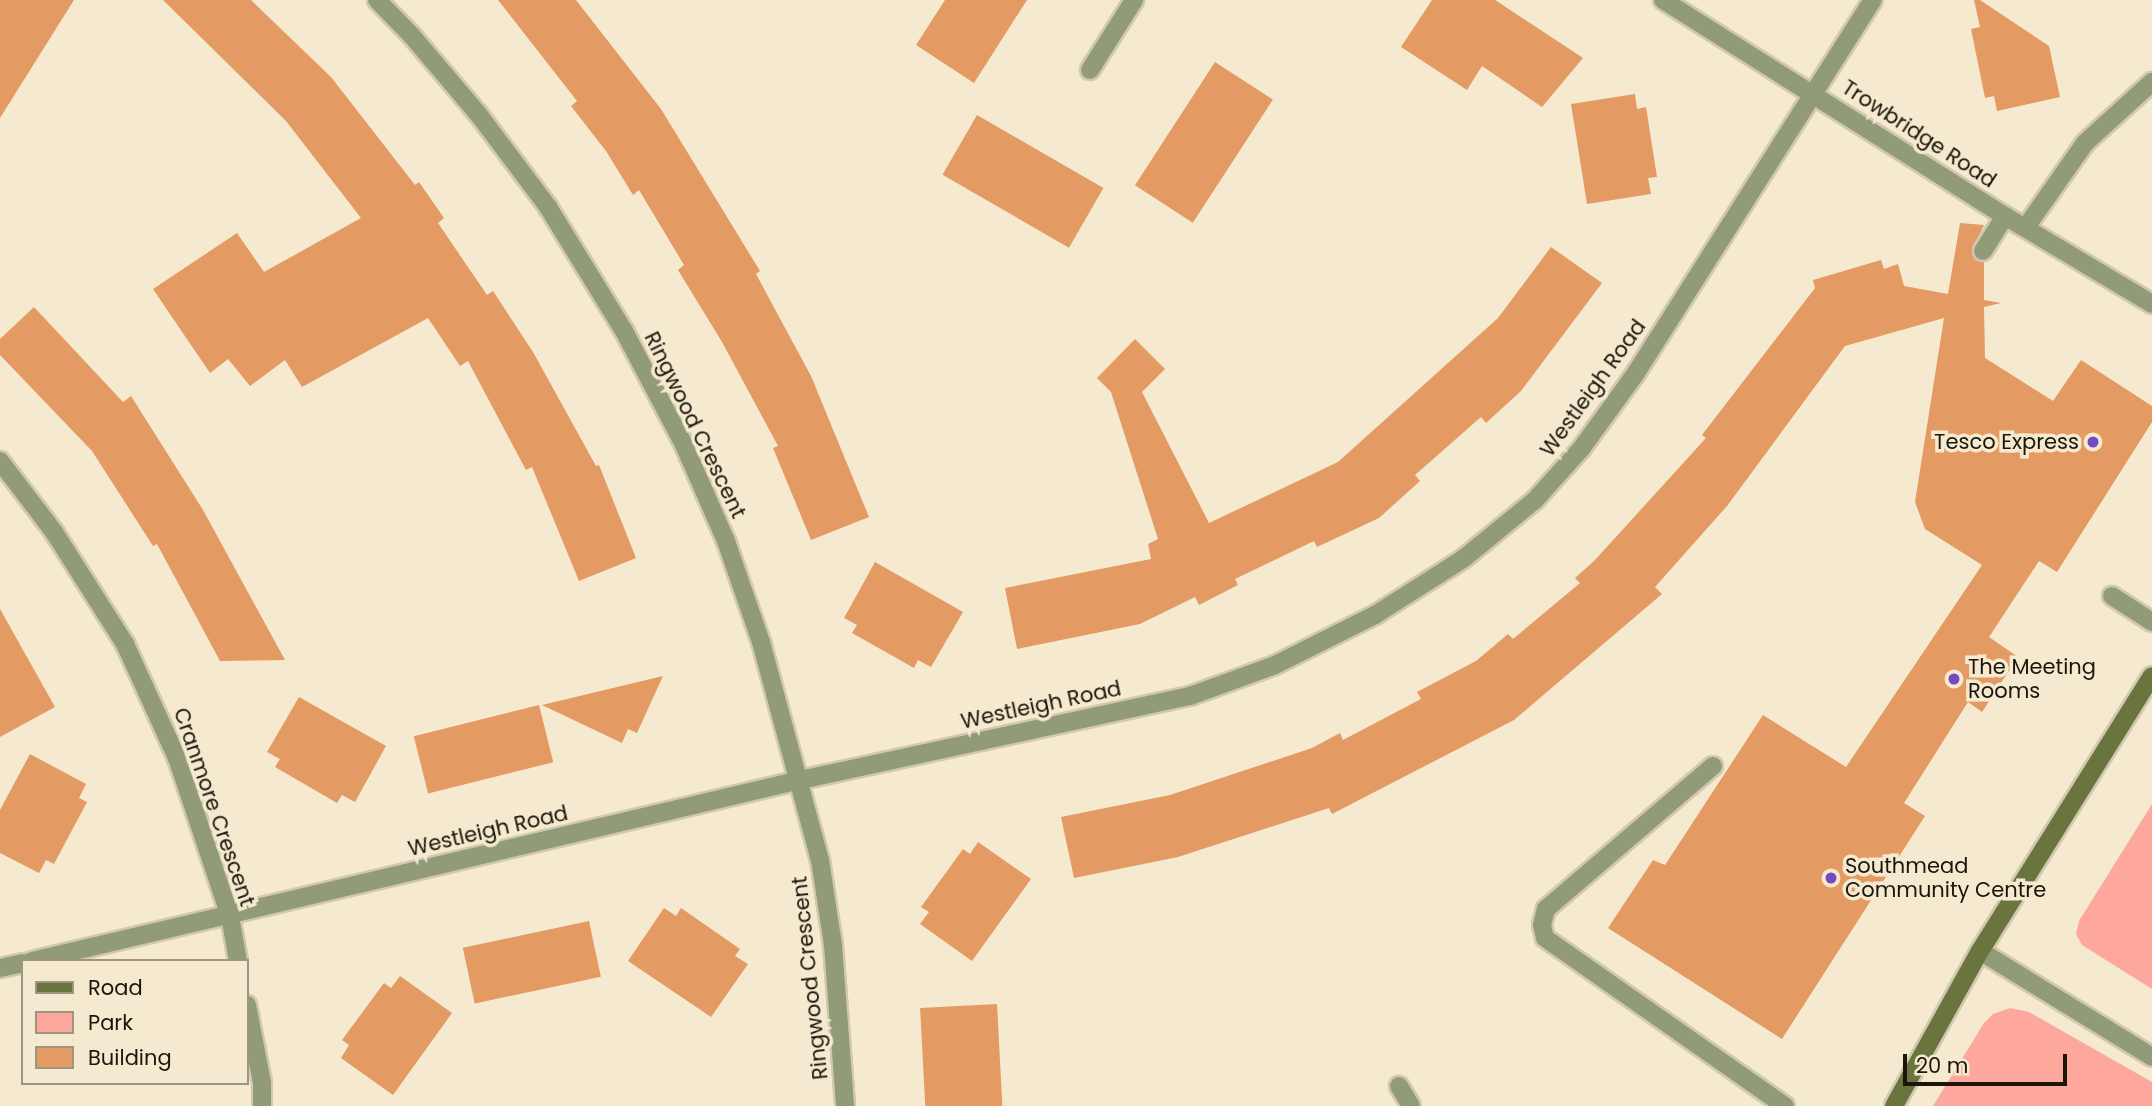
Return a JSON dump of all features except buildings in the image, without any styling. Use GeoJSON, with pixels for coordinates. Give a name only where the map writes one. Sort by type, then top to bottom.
{"type":"FeatureCollection","features":[{"type":"Feature","properties":{"kind":"street","name":"Ringwood Crescent"},"geometry":{"type":"LineString","coordinates":[[377,0],[412,36],[479,115],[548,206],[624,331],[684,445],[726,541],[761,642],[796,781],[820,860],[833,945],[845,1106]]}},
{"type":"Feature","properties":{"kind":"street"},"geometry":{"type":"LineString","coordinates":[[1090,70],[1134,0]]}},
{"type":"Feature","properties":{"kind":"street","name":"Trowbridge Road"},"geometry":{"type":"LineString","coordinates":[[1663,0],[1815,93],[2005,216],[2152,304]]}},
{"type":"Feature","properties":{"kind":"street","name":"Westleigh Road"},"geometry":{"type":"LineString","coordinates":[[41,959],[796,781],[1190,696],[1275,665],[1375,615],[1463,559],[1535,500],[1581,449],[1636,373],[1873,0]]}},
{"type":"Feature","properties":{"kind":"street"},"geometry":{"type":"LineString","coordinates":[[2026,228],[2085,143],[2152,82]]}},
{"type":"Feature","properties":{"kind":"street"},"geometry":{"type":"LineString","coordinates":[[1983,251],[2005,216]]}},
{"type":"Feature","properties":{"kind":"street","name":"Cranmore Crescent"},"geometry":{"type":"LineString","coordinates":[[0,461],[54,532],[125,644],[177,758],[230,916],[238,959]]}},
{"type":"Feature","properties":{"kind":"street"},"geometry":{"type":"LineString","coordinates":[[2112,596],[2152,622]]}},
{"type":"Feature","properties":{"kind":"street"},"geometry":{"type":"LineString","coordinates":[[1894,1106],[1980,951],[2152,676]]}},
{"type":"Feature","properties":{"kind":"street"},"geometry":{"type":"LineString","coordinates":[[1713,766],[1546,909],[1542,925],[1545,938],[1785,1106]]}},
{"type":"Feature","properties":{"kind":"street"},"geometry":{"type":"LineString","coordinates":[[1980,951],[2152,1057]]}},
{"type":"Feature","properties":{"kind":"street"},"geometry":{"type":"LineString","coordinates":[[0,968],[21,963]]}},
{"type":"Feature","properties":{"kind":"street"},"geometry":{"type":"LineString","coordinates":[[248,1010],[262,1083],[262,1106]]}},
{"type":"Feature","properties":{"kind":"street"},"geometry":{"type":"LineString","coordinates":[[1399,1086],[1411,1106]]}},
{"type":"Feature","properties":{"kind":"green space"},"geometry":{"type":"Polygon","coordinates":[[[2152,804],[2152,989],[2082,945],[2076,934],[2079,921],[2152,804]]]}},
{"type":"Feature","properties":{"kind":"green space"},"geometry":{"type":"Polygon","coordinates":[[[2010,1008],[2029,1012],[2152,1082],[2152,1106],[1933,1106],[1984,1023],[1993,1014],[2010,1008]]]}},
{"type":"Feature","properties":{"kind":"place","name":"Tesco Express"},"geometry":{"type":"Point","coordinates":[2093,442]}},
{"type":"Feature","properties":{"kind":"place","name":"The Meeting Rooms"},"geometry":{"type":"Point","coordinates":[1954,679]}},
{"type":"Feature","properties":{"kind":"place","name":"Southmead Community Centre"},"geometry":{"type":"Point","coordinates":[1831,878]}}]}
